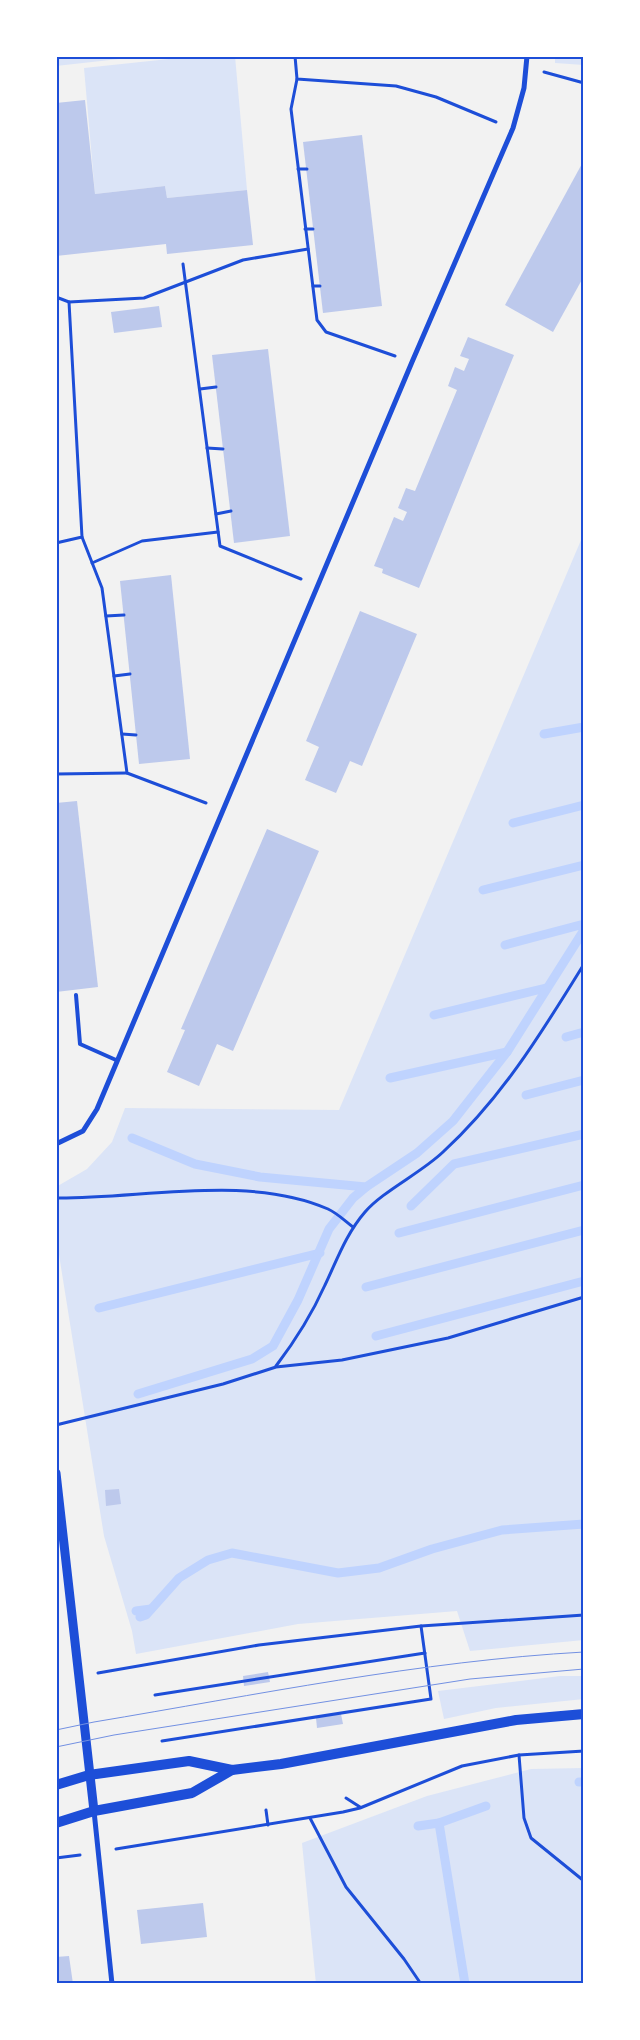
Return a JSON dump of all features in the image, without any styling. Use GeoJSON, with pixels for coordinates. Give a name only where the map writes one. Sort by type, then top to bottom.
{"type":"FeatureCollection","features":[{"type":"Feature","properties":{"kind":"main road"},"geometry":{"type":"LineString","coordinates":[[56,1785],[89,1775],[189,1761],[232,1770],[370,1749],[516,1720],[584,1714]]}},
{"type":"Feature","properties":{"kind":"main road"},"geometry":{"type":"LineString","coordinates":[[56,1823],[94,1811],[192,1793],[232,1770]]}},
{"type":"Feature","properties":{"kind":"street"},"geometry":{"type":"LineString","coordinates":[[56,1144],[82,1131],[97,1109],[116,1060],[513,128],[527,67],[527,56]]}},
{"type":"Feature","properties":{"kind":"street"},"geometry":{"type":"LineString","coordinates":[[56,1473],[112,1984]]}},
{"type":"Feature","properties":{"kind":"lane"},"geometry":{"type":"LineString","coordinates":[[76,995],[80,1044],[116,1060]]}},
{"type":"Feature","properties":{"kind":"path"},"geometry":{"type":"LineString","coordinates":[[295,56],[297,79],[291,109],[317,320],[326,332],[412,362]]}},
{"type":"Feature","properties":{"kind":"path"},"geometry":{"type":"LineString","coordinates":[[527,67],[584,83]]}},
{"type":"Feature","properties":{"kind":"path"},"geometry":{"type":"LineString","coordinates":[[297,79],[396,86],[436,97],[513,128]]}},
{"type":"Feature","properties":{"kind":"path"},"geometry":{"type":"LineString","coordinates":[[298,170],[307,169]]}},
{"type":"Feature","properties":{"kind":"path"},"geometry":{"type":"LineString","coordinates":[[306,229],[314,229]]}},
{"type":"Feature","properties":{"kind":"path"},"geometry":{"type":"LineString","coordinates":[[56,297],[69,302],[144,298],[243,260],[308,249]]}},
{"type":"Feature","properties":{"kind":"path"},"geometry":{"type":"LineString","coordinates":[[183,264],[187,281],[220,546],[318,586]]}},
{"type":"Feature","properties":{"kind":"path"},"geometry":{"type":"LineString","coordinates":[[313,286],[320,286]]}},
{"type":"Feature","properties":{"kind":"path"},"geometry":{"type":"LineString","coordinates":[[69,302],[82,537],[102,588],[127,773]]}},
{"type":"Feature","properties":{"kind":"path"},"geometry":{"type":"LineString","coordinates":[[200,389],[216,388]]}},
{"type":"Feature","properties":{"kind":"path"},"geometry":{"type":"LineString","coordinates":[[207,448],[223,449]]}},
{"type":"Feature","properties":{"kind":"path"},"geometry":{"type":"LineString","coordinates":[[216,514],[231,511]]}},
{"type":"Feature","properties":{"kind":"path"},"geometry":{"type":"LineString","coordinates":[[92,563],[142,541],[218,532]]}},
{"type":"Feature","properties":{"kind":"path"},"geometry":{"type":"LineString","coordinates":[[56,543],[82,537]]}},
{"type":"Feature","properties":{"kind":"path"},"geometry":{"type":"LineString","coordinates":[[106,616],[124,615]]}},
{"type":"Feature","properties":{"kind":"path"},"geometry":{"type":"LineString","coordinates":[[114,676],[130,674]]}},
{"type":"Feature","properties":{"kind":"path"},"geometry":{"type":"LineString","coordinates":[[122,734],[136,735]]}},
{"type":"Feature","properties":{"kind":"path"},"geometry":{"type":"LineString","coordinates":[[56,774],[127,773],[223,810]]}},
{"type":"Feature","properties":{"kind":"path"},"geometry":{"type":"LineString","coordinates":[[276,1367],[305,1324],[353,1227],[367,1210],[442,1154],[473,1124],[507,1083],[531,1049],[584,964]]}},
{"type":"Feature","properties":{"kind":"path"},"geometry":{"type":"LineString","coordinates":[[56,1198],[94,1198],[234,1190],[286,1197],[329,1209],[353,1227]]}},
{"type":"Feature","properties":{"kind":"path"},"geometry":{"type":"LineString","coordinates":[[56,1425],[223,1384],[276,1367],[342,1360],[448,1338],[584,1297]]}},
{"type":"Feature","properties":{"kind":"path"},"geometry":{"type":"LineString","coordinates":[[110,1672],[242,1647],[422,1626],[584,1616]]}},
{"type":"Feature","properties":{"kind":"path"},"geometry":{"type":"LineString","coordinates":[[162,1741],[431,1699],[422,1626]]}},
{"type":"Feature","properties":{"kind":"path"},"geometry":{"type":"LineString","coordinates":[[155,1695],[425,1653]]}},
{"type":"Feature","properties":{"kind":"path"},"geometry":{"type":"LineString","coordinates":[[114,1849],[310,1818],[360,1808],[462,1766],[519,1755],[584,1750]]}},
{"type":"Feature","properties":{"kind":"path"},"geometry":{"type":"LineString","coordinates":[[519,1755],[524,1818],[531,1838],[584,1881]]}},
{"type":"Feature","properties":{"kind":"path"},"geometry":{"type":"LineString","coordinates":[[346,1798],[360,1808]]}},
{"type":"Feature","properties":{"kind":"path"},"geometry":{"type":"LineString","coordinates":[[266,1810],[268,1825]]}},
{"type":"Feature","properties":{"kind":"path"},"geometry":{"type":"LineString","coordinates":[[310,1818],[346,1887],[404,1959],[421,1984]]}},
{"type":"Feature","properties":{"kind":"path"},"geometry":{"type":"LineString","coordinates":[[56,1858],[83,1854]]}},
{"type":"Feature","properties":{"kind":"shaded area"},"geometry":{"type":"Polygon","coordinates":[[[56,56],[146,56],[56,66],[56,56]]]}},
{"type":"Feature","properties":{"kind":"shaded area"},"geometry":{"type":"Polygon","coordinates":[[[197,56],[235,56],[247,190],[167,198],[165,186],[95,194],[84,68],[197,56]]]}},
{"type":"Feature","properties":{"kind":"shaded area"},"geometry":{"type":"Polygon","coordinates":[[[555,56],[584,56],[584,65],[555,63],[555,56]]]}},
{"type":"Feature","properties":{"kind":"shaded area"},"geometry":{"type":"Polygon","coordinates":[[[584,533],[584,1640],[470,1651],[457,1611],[298,1624],[136,1654],[132,1631],[104,1536],[56,1236],[56,1187],[87,1169],[112,1142],[125,1108],[339,1110],[584,533]]]}},
{"type":"Feature","properties":{"kind":"shaded area"},"geometry":{"type":"Polygon","coordinates":[[[560,1676],[584,1676],[584,1699],[496,1708],[444,1719],[438,1691],[560,1676]]]}},
{"type":"Feature","properties":{"kind":"shaded area"},"geometry":{"type":"Polygon","coordinates":[[[584,1768],[584,1984],[316,1984],[302,1843],[427,1796],[531,1769],[584,1768]]]}},
{"type":"Feature","properties":{"kind":"building"},"geometry":{"type":"Polygon","coordinates":[[[85,100],[95,194],[165,186],[167,198],[247,190],[253,245],[167,254],[166,244],[56,256],[56,103],[85,100]]]}},
{"type":"Feature","properties":{"kind":"building"},"geometry":{"type":"Polygon","coordinates":[[[362,135],[382,306],[323,313],[303,142],[362,135]]]}},
{"type":"Feature","properties":{"kind":"building"},"geometry":{"type":"Polygon","coordinates":[[[584,160],[584,276],[553,332],[505,305],[584,160]]]}},
{"type":"Feature","properties":{"kind":"building"},"geometry":{"type":"Polygon","coordinates":[[[159,306],[162,327],[114,333],[111,312],[159,306]]]}},
{"type":"Feature","properties":{"kind":"building"},"geometry":{"type":"Polygon","coordinates":[[[468,337],[514,355],[419,588],[382,573],[383,569],[374,566],[394,517],[403,521],[407,512],[398,508],[406,488],[415,491],[457,390],[448,386],[455,367],[464,371],[469,359],[460,356],[468,337]]]}},
{"type":"Feature","properties":{"kind":"building"},"geometry":{"type":"Polygon","coordinates":[[[268,349],[290,536],[234,543],[212,355],[268,349]]]}},
{"type":"Feature","properties":{"kind":"building"},"geometry":{"type":"Polygon","coordinates":[[[171,575],[190,759],[139,764],[120,581],[171,575]]]}},
{"type":"Feature","properties":{"kind":"building"},"geometry":{"type":"Polygon","coordinates":[[[360,611],[417,634],[362,766],[350,761],[336,793],[305,780],[319,747],[306,741],[360,611]]]}},
{"type":"Feature","properties":{"kind":"building"},"geometry":{"type":"Polygon","coordinates":[[[77,801],[98,987],[56,992],[56,803],[77,801]]]}},
{"type":"Feature","properties":{"kind":"building"},"geometry":{"type":"Polygon","coordinates":[[[267,829],[319,851],[233,1051],[217,1044],[199,1086],[167,1072],[185,1030],[181,1029],[267,829]]]}},
{"type":"Feature","properties":{"kind":"building"},"geometry":{"type":"Polygon","coordinates":[[[119,1489],[121,1504],[106,1506],[105,1490],[119,1489]]]}},
{"type":"Feature","properties":{"kind":"building"},"geometry":{"type":"Polygon","coordinates":[[[268,1672],[270,1682],[244,1686],[243,1676],[268,1672]]]}},
{"type":"Feature","properties":{"kind":"building"},"geometry":{"type":"Polygon","coordinates":[[[341,1714],[343,1724],[317,1728],[316,1718],[341,1714]]]}},
{"type":"Feature","properties":{"kind":"building"},"geometry":{"type":"Polygon","coordinates":[[[203,1903],[207,1937],[141,1944],[137,1910],[203,1903]]]}},
{"type":"Feature","properties":{"kind":"building"},"geometry":{"type":"Polygon","coordinates":[[[69,1956],[73,1984],[56,1984],[56,1957],[69,1956]]]}},
{"type":"Feature","properties":{"kind":"waterway"},"geometry":{"type":"LineString","coordinates":[[544,734],[584,727]]}},
{"type":"Feature","properties":{"kind":"waterway"},"geometry":{"type":"LineString","coordinates":[[513,823],[584,805]]}},
{"type":"Feature","properties":{"kind":"waterway"},"geometry":{"type":"LineString","coordinates":[[483,890],[584,865]]}},
{"type":"Feature","properties":{"kind":"waterway"},"geometry":{"type":"LineString","coordinates":[[505,945],[584,924]]}},
{"type":"Feature","properties":{"kind":"waterway"},"geometry":{"type":"LineString","coordinates":[[138,1394],[252,1359],[273,1346],[298,1300],[329,1229],[353,1198],[366,1187],[417,1153],[453,1121],[507,1052],[584,930]]}},
{"type":"Feature","properties":{"kind":"waterway"},"geometry":{"type":"LineString","coordinates":[[434,1015],[546,988]]}},
{"type":"Feature","properties":{"kind":"waterway"},"geometry":{"type":"LineString","coordinates":[[566,1037],[584,1032]]}},
{"type":"Feature","properties":{"kind":"waterway"},"geometry":{"type":"LineString","coordinates":[[390,1078],[507,1052]]}},
{"type":"Feature","properties":{"kind":"waterway"},"geometry":{"type":"LineString","coordinates":[[526,1095],[584,1080]]}},
{"type":"Feature","properties":{"kind":"waterway"},"geometry":{"type":"LineString","coordinates":[[411,1206],[454,1164],[584,1134]]}},
{"type":"Feature","properties":{"kind":"waterway"},"geometry":{"type":"LineString","coordinates":[[132,1138],[195,1164],[260,1177],[366,1187]]}},
{"type":"Feature","properties":{"kind":"waterway"},"geometry":{"type":"LineString","coordinates":[[399,1233],[584,1185]]}},
{"type":"Feature","properties":{"kind":"waterway"},"geometry":{"type":"LineString","coordinates":[[366,1287],[584,1230]]}},
{"type":"Feature","properties":{"kind":"waterway"},"geometry":{"type":"LineString","coordinates":[[99,1308],[320,1253]]}},
{"type":"Feature","properties":{"kind":"waterway"},"geometry":{"type":"LineString","coordinates":[[376,1336],[584,1281]]}},
{"type":"Feature","properties":{"kind":"waterway"},"geometry":{"type":"LineString","coordinates":[[140,1617],[146,1615],[179,1578],[208,1560],[232,1553],[338,1573],[379,1568],[432,1549],[502,1530],[584,1524]]}},
{"type":"Feature","properties":{"kind":"waterway"},"geometry":{"type":"LineString","coordinates":[[136,1611],[151,1609]]}},
{"type":"Feature","properties":{"kind":"waterway"},"geometry":{"type":"LineString","coordinates":[[579,1782],[584,1782]]}},
{"type":"Feature","properties":{"kind":"waterway"},"geometry":{"type":"LineString","coordinates":[[418,1826],[439,1823],[486,1806]]}},
{"type":"Feature","properties":{"kind":"waterway"},"geometry":{"type":"LineString","coordinates":[[439,1823],[465,1984]]}},
{"type":"Feature","properties":{"kind":"tram line"},"geometry":{"type":"LineString","coordinates":[[56,1730],[338,1680],[461,1663],[584,1652]]}},
{"type":"Feature","properties":{"kind":"tram line"},"geometry":{"type":"LineString","coordinates":[[56,1747],[114,1735],[470,1679],[584,1669]]}}]}
